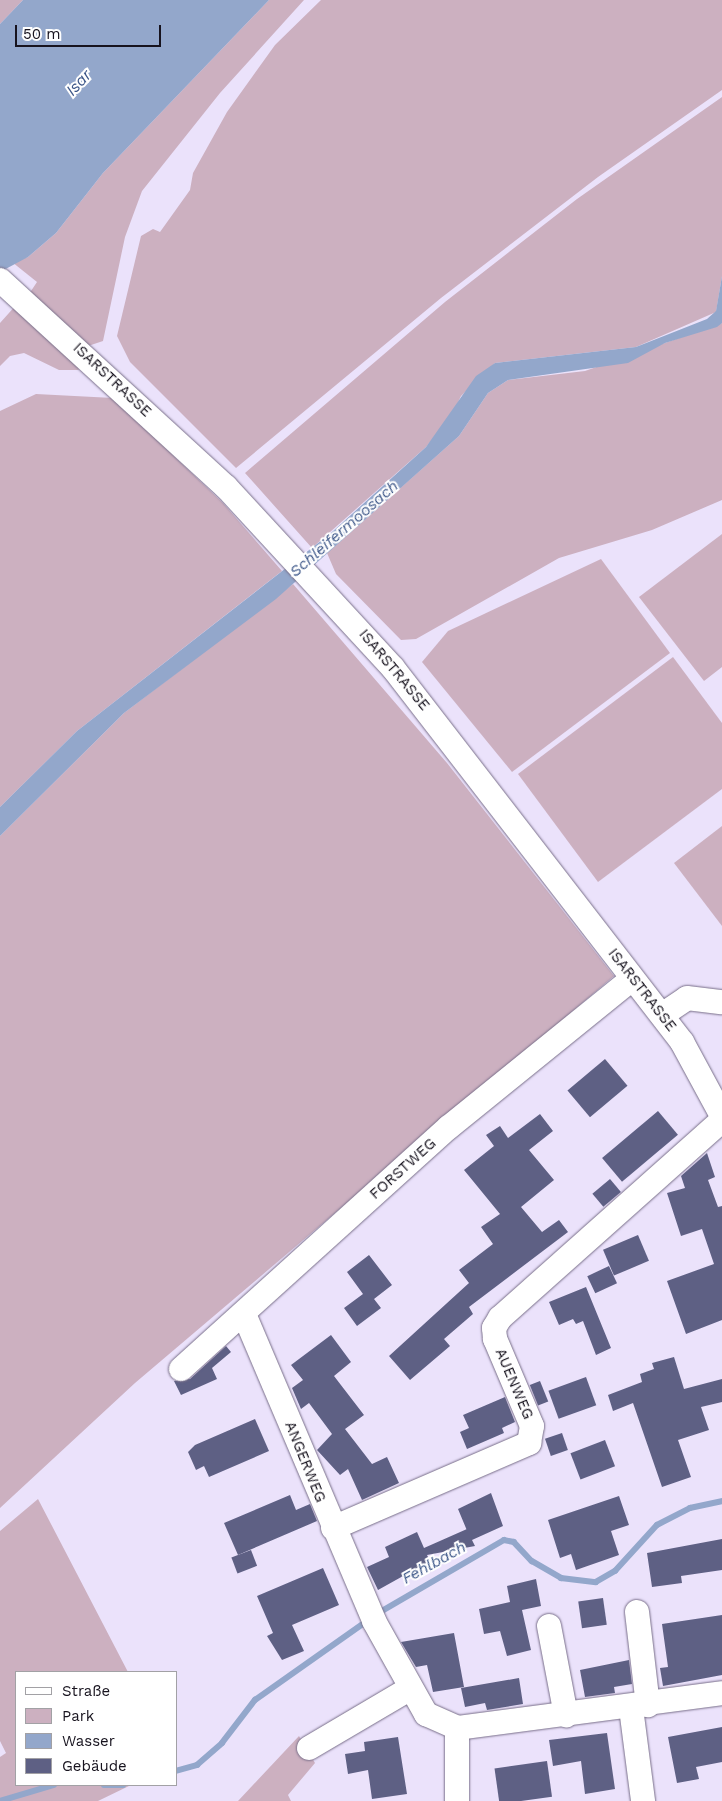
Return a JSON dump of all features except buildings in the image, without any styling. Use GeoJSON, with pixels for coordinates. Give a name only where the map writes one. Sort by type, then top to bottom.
{"type":"FeatureCollection","features":[{"type":"Feature","properties":{"kind":"street","name":"ISARSTRASSE"},"geometry":{"type":"LineString","coordinates":[[0,280],[66,338],[226,487],[338,605],[455,744],[632,979],[662,1015],[693,1058],[722,1116]]}},
{"type":"Feature","properties":{"kind":"street","name":"FORSTWEG"},"geometry":{"type":"LineString","coordinates":[[181,1368],[244,1314],[449,1127],[632,979]]}},
{"type":"Feature","properties":{"kind":"street"},"geometry":{"type":"LineString","coordinates":[[662,1015],[687,998],[722,1002]]}},
{"type":"Feature","properties":{"kind":"street","name":"AUENWEG"},"geometry":{"type":"LineString","coordinates":[[333,1528],[529,1442],[532,1426],[495,1339],[494,1328],[500,1318],[722,1120]]}},
{"type":"Feature","properties":{"kind":"street","name":"ANGERWEG"},"geometry":{"type":"LineString","coordinates":[[244,1314],[333,1528],[372,1615],[409,1690],[426,1714],[457,1728]]}},
{"type":"Feature","properties":{"kind":"street"},"geometry":{"type":"LineString","coordinates":[[637,1612],[643,1801]]}},
{"type":"Feature","properties":{"kind":"street"},"geometry":{"type":"LineString","coordinates":[[549,1626],[566,1715]]}},
{"type":"Feature","properties":{"kind":"street"},"geometry":{"type":"LineString","coordinates":[[309,1748],[409,1690]]}},
{"type":"Feature","properties":{"kind":"street"},"geometry":{"type":"LineString","coordinates":[[457,1801],[457,1728],[640,1706],[722,1693]]}},
{"type":"Feature","properties":{"kind":"green space"},"geometry":{"type":"Polygon","coordinates":[[[0,0],[23,0],[0,24],[0,0]]]}},
{"type":"Feature","properties":{"kind":"green space"},"geometry":{"type":"Polygon","coordinates":[[[269,0],[304,0],[220,93],[142,191],[125,237],[103,341],[88,346],[29,294],[37,282],[12,262],[28,257],[56,233],[103,173],[269,0]]]}},
{"type":"Feature","properties":{"kind":"green space"},"geometry":{"type":"Polygon","coordinates":[[[321,0],[722,0],[722,90],[598,177],[441,298],[236,468],[130,362],[117,336],[141,236],[153,229],[160,232],[190,190],[193,173],[227,112],[275,45],[321,0]]]}},
{"type":"Feature","properties":{"kind":"green space"},"geometry":{"type":"Polygon","coordinates":[[[722,97],[722,276],[716,312],[636,347],[495,363],[461,396],[452,415],[426,447],[312,548],[245,473],[445,302],[577,199],[722,97]]]}},
{"type":"Feature","properties":{"kind":"green space"},"geometry":{"type":"Polygon","coordinates":[[[17,304],[86,364],[78,370],[59,370],[24,353],[10,356],[0,366],[0,323],[17,304]]]}},
{"type":"Feature","properties":{"kind":"green space"},"geometry":{"type":"Polygon","coordinates":[[[722,323],[722,500],[652,530],[559,558],[416,639],[401,640],[336,574],[327,553],[459,436],[488,393],[508,380],[585,371],[722,323]]]}},
{"type":"Feature","properties":{"kind":"green space"},"geometry":{"type":"Polygon","coordinates":[[[36,394],[113,398],[223,503],[282,571],[77,731],[0,807],[0,411],[36,394]]]}},
{"type":"Feature","properties":{"kind":"green space"},"geometry":{"type":"Polygon","coordinates":[[[722,534],[722,667],[704,681],[639,597],[722,534]]]}},
{"type":"Feature","properties":{"kind":"green space"},"geometry":{"type":"Polygon","coordinates":[[[601,559],[670,653],[512,772],[422,662],[448,631],[601,559]]]}},
{"type":"Feature","properties":{"kind":"green space"},"geometry":{"type":"Polygon","coordinates":[[[293,584],[447,763],[614,976],[135,1383],[0,1508],[0,836],[124,713],[293,584]]]}},
{"type":"Feature","properties":{"kind":"green space"},"geometry":{"type":"Polygon","coordinates":[[[673,657],[722,723],[722,789],[598,882],[518,774],[673,657]]]}},
{"type":"Feature","properties":{"kind":"green space"},"geometry":{"type":"Polygon","coordinates":[[[722,826],[722,926],[674,863],[722,826]]]}},
{"type":"Feature","properties":{"kind":"green space"},"geometry":{"type":"Polygon","coordinates":[[[38,1499],[127,1671],[15,1671],[15,1786],[129,1786],[98,1801],[0,1801],[0,1757],[6,1753],[0,1741],[0,1531],[38,1499]]]}},
{"type":"Feature","properties":{"kind":"green space"},"geometry":{"type":"Polygon","coordinates":[[[299,1736],[315,1763],[288,1795],[291,1801],[238,1801],[299,1736]]]}},
{"type":"Feature","properties":{"kind":"water","name":"Isar"},"geometry":{"type":"Polygon","coordinates":[[[23,0],[269,0],[103,173],[56,233],[28,257],[0,272],[0,24],[23,0]]]}},
{"type":"Feature","properties":{"kind":"water","name":"Schleifermoosach"},"geometry":{"type":"Polygon","coordinates":[[[722,276],[722,323],[717,327],[665,343],[628,363],[508,380],[488,393],[459,436],[276,599],[124,713],[0,836],[0,807],[77,731],[331,533],[426,447],[476,376],[495,363],[636,347],[707,319],[716,311],[722,276]]]}},
{"type":"Feature","properties":{"kind":"waterway","name":"Fehlbach"},"geometry":{"type":"LineString","coordinates":[[377,1614],[504,1540],[514,1542],[532,1561],[561,1578],[596,1582],[615,1571],[657,1525],[690,1508],[722,1501]]}},
{"type":"Feature","properties":{"kind":"waterway","name":"Fehlbach"},"geometry":{"type":"LineString","coordinates":[[178,1770],[197,1765],[222,1743],[255,1700],[367,1621]]}},
{"type":"Feature","properties":{"kind":"waterway","name":"Fehlbach"},"geometry":{"type":"LineString","coordinates":[[0,1801],[51,1786]]}}]}
